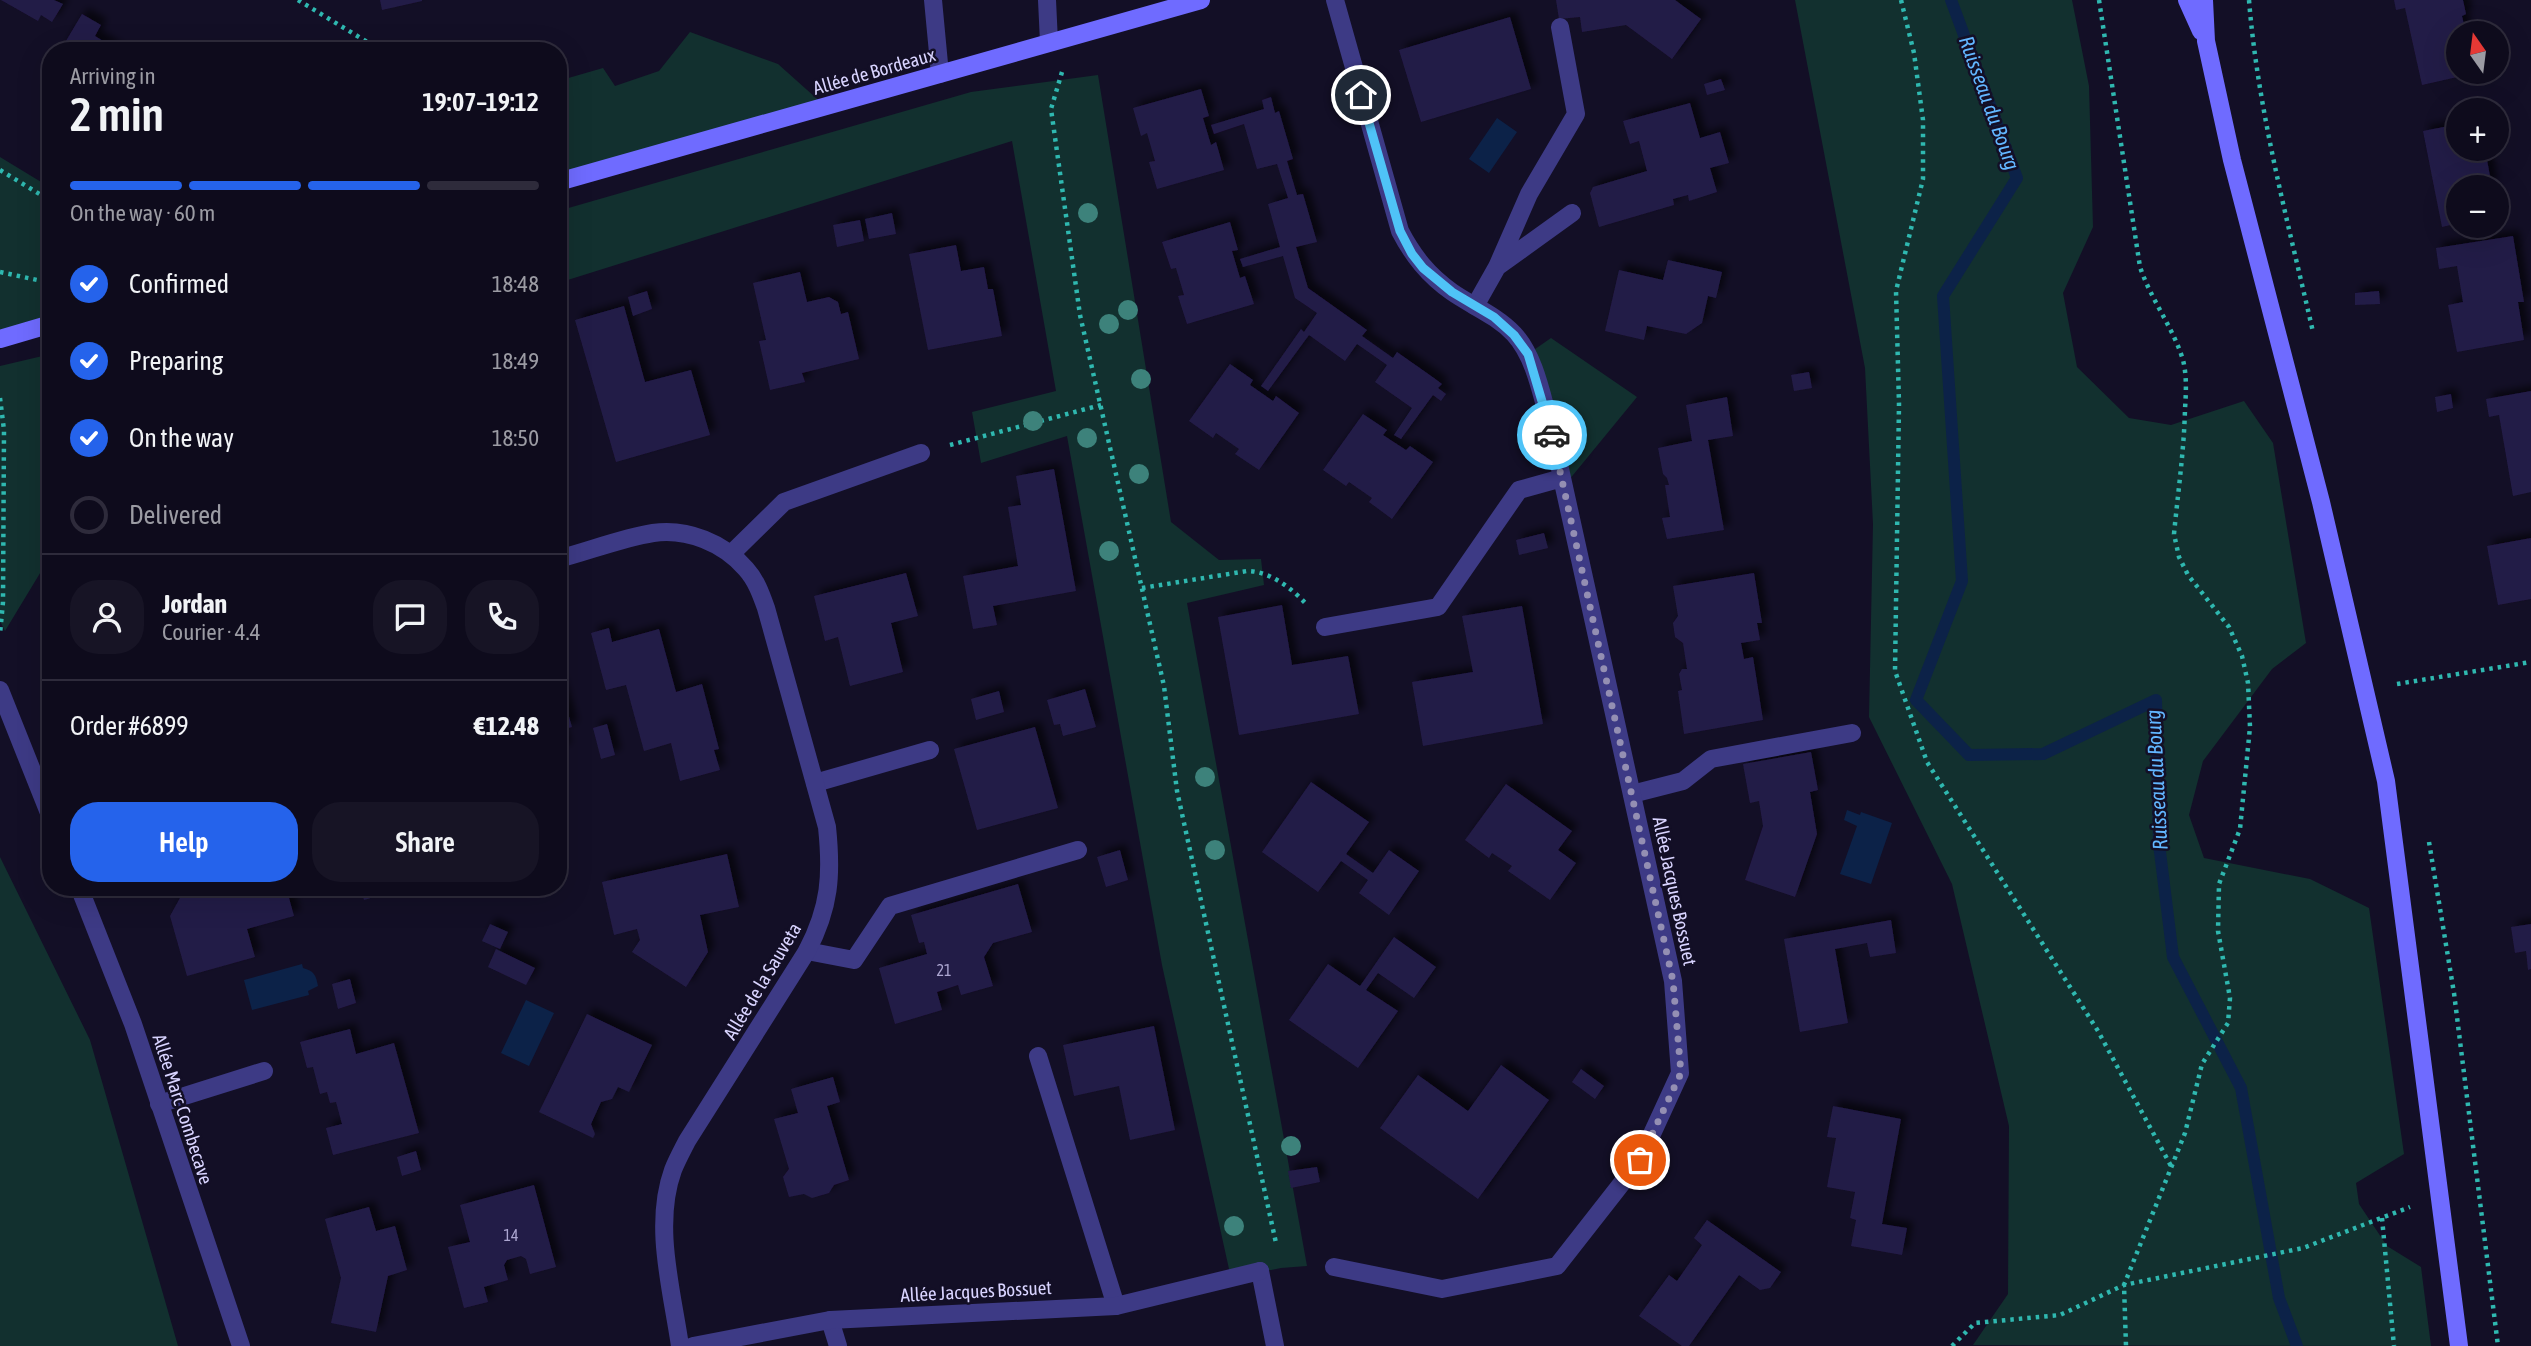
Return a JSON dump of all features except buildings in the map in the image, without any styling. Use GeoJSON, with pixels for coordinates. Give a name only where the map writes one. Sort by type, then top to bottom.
{"type":"FeatureCollection","features":[{"type":"Feature","properties":{"kind":"street"},"geometry":{"type":"LineString","coordinates":[[933,0],[940,74]]}},
{"type":"Feature","properties":{"kind":"street"},"geometry":{"type":"LineString","coordinates":[[1047,0],[1049,42]]}},
{"type":"Feature","properties":{"kind":"street","name":"Allée de Bordeaux"},"geometry":{"type":"LineString","coordinates":[[567,179],[1201,0]]}},
{"type":"Feature","properties":{"kind":"street","name":"Allée Jacques Bossuet"},"geometry":{"type":"LineString","coordinates":[[1334,1267],[1442,1289],[1557,1266],[1640,1160],[1681,1073],[1673,981],[1551,428],[1528,354],[1514,335],[1494,317],[1452,292],[1423,268],[1412,254],[1400,231],[1335,0]]}},
{"type":"Feature","properties":{"kind":"street"},"geometry":{"type":"LineString","coordinates":[[2187,0],[2206,41]]}},
{"type":"Feature","properties":{"kind":"street"},"geometry":{"type":"LineString","coordinates":[[2203,0],[2206,41],[2232,160],[2321,502],[2386,780],[2459,1346]]}},
{"type":"Feature","properties":{"kind":"street"},"geometry":{"type":"LineString","coordinates":[[1475,306],[1497,267],[1529,194],[1576,114],[1560,27]]}},
{"type":"Feature","properties":{"kind":"street"},"geometry":{"type":"LineString","coordinates":[[1497,267],[1572,213]]}},
{"type":"Feature","properties":{"kind":"street"},"geometry":{"type":"LineString","coordinates":[[0,339],[42,327]]}},
{"type":"Feature","properties":{"kind":"street"},"geometry":{"type":"LineString","coordinates":[[731,554],[784,502],[921,453]]}},
{"type":"Feature","properties":{"kind":"street"},"geometry":{"type":"LineString","coordinates":[[1325,627],[1438,607],[1519,490],[1562,478]]}},
{"type":"Feature","properties":{"kind":"street","name":"Allée de la Sauveta"},"geometry":{"type":"LineString","coordinates":[[567,557],[654,533],[693,536],[716,544],[747,569],[766,608],[827,827],[831,862],[828,895],[823,915],[807,951],[687,1141],[673,1171],[664,1217],[680,1346]]}},
{"type":"Feature","properties":{"kind":"street"},"geometry":{"type":"LineString","coordinates":[[0,690],[42,795]]}},
{"type":"Feature","properties":{"kind":"street"},"geometry":{"type":"LineString","coordinates":[[1632,794],[1683,781],[1711,759],[1852,733]]}},
{"type":"Feature","properties":{"kind":"street"},"geometry":{"type":"LineString","coordinates":[[815,783],[930,750]]}},
{"type":"Feature","properties":{"kind":"street"},"geometry":{"type":"LineString","coordinates":[[807,951],[854,960],[890,906],[1078,850]]}},
{"type":"Feature","properties":{"kind":"street","name":"Allée Marc Combecave"},"geometry":{"type":"LineString","coordinates":[[83,896],[134,1024],[241,1346]]}},
{"type":"Feature","properties":{"kind":"street"},"geometry":{"type":"LineString","coordinates":[[1038,1056],[1116,1306]]}},
{"type":"Feature","properties":{"kind":"street"},"geometry":{"type":"LineString","coordinates":[[159,1104],[264,1071]]}},
{"type":"Feature","properties":{"kind":"street"},"geometry":{"type":"LineString","coordinates":[[1260,1271],[1275,1346]]}},
{"type":"Feature","properties":{"kind":"street","name":"Allée Jacques Bossuet"},"geometry":{"type":"LineString","coordinates":[[693,1346],[830,1320],[1116,1306],[1260,1271]]}},
{"type":"Feature","properties":{"kind":"street"},"geometry":{"type":"LineString","coordinates":[[830,1320],[838,1346]]}},
{"type":"Feature","properties":{"kind":"path"},"geometry":{"type":"LineString","coordinates":[[298,0],[367,42]]}},
{"type":"Feature","properties":{"kind":"path"},"geometry":{"type":"LineString","coordinates":[[1901,0],[1914,53],[1923,120],[1923,179],[1896,291],[1899,418],[1895,671],[1927,762],[2098,1031],[2172,1167]]}},
{"type":"Feature","properties":{"kind":"path"},"geometry":{"type":"LineString","coordinates":[[2099,0],[2140,267],[2146,285],[2176,342],[2186,378],[2184,440],[2174,534],[2176,546],[2188,575],[2229,628],[2242,656],[2248,683],[2250,727],[2240,829],[2219,884],[2218,930],[2230,998],[2228,1023],[2202,1065],[2185,1133],[2124,1285],[2126,1346]]}},
{"type":"Feature","properties":{"kind":"path"},"geometry":{"type":"LineString","coordinates":[[1075,35],[1051,108],[1080,315],[1164,687],[1177,791],[1281,1268],[1260,1271]]}},
{"type":"Feature","properties":{"kind":"path"},"geometry":{"type":"LineString","coordinates":[[0,170],[42,196]]}},
{"type":"Feature","properties":{"kind":"path"},"geometry":{"type":"LineString","coordinates":[[0,272],[42,282]]}},
{"type":"Feature","properties":{"kind":"path"},"geometry":{"type":"LineString","coordinates":[[0,398],[5,430],[4,602],[0,635]]}},
{"type":"Feature","properties":{"kind":"path"},"geometry":{"type":"LineString","coordinates":[[921,453],[1101,405]]}},
{"type":"Feature","properties":{"kind":"path"},"geometry":{"type":"LineString","coordinates":[[1142,588],[1247,571],[1262,571],[1298,596],[1325,627]]}},
{"type":"Feature","properties":{"kind":"path"},"geometry":{"type":"LineString","coordinates":[[2365,689],[2531,662]]}},
{"type":"Feature","properties":{"kind":"path"},"geometry":{"type":"LineString","coordinates":[[1952,1346],[1975,1323],[2060,1315],[2124,1285],[2303,1248],[2420,1202],[2480,1194],[2498,1346]]}},
{"type":"Feature","properties":{"kind":"path"},"geometry":{"type":"LineString","coordinates":[[2382,1218],[2394,1346]]}},
{"type":"Feature","properties":{"kind":"green space"},"geometry":{"type":"Polygon","coordinates":[[[1795,0],[2072,0],[2089,86],[2093,227],[2063,293],[2077,367],[2129,418],[2171,425],[2244,401],[2273,443],[2306,643],[2272,669],[2203,761],[2189,815],[2204,858],[2310,879],[2369,908],[2404,1154],[2356,1183],[2359,1204],[2387,1246],[2421,1267],[2431,1346],[1973,1345],[2008,1294],[2009,1126],[1952,884],[1869,717],[1873,524],[1865,368],[1795,0]]]}},
{"type":"Feature","properties":{"kind":"green space"},"geometry":{"type":"Polygon","coordinates":[[[690,32],[778,64],[825,106],[567,179],[567,78],[603,68],[615,86],[659,71],[690,32]]]}},
{"type":"Feature","properties":{"kind":"green space"},"geometry":{"type":"Polygon","coordinates":[[[1098,75],[1171,522],[1219,560],[1261,559],[1264,585],[1187,603],[1307,1266],[1231,1278],[1162,965],[1067,436],[981,463],[972,412],[1056,391],[1012,141],[567,280],[567,208],[971,92],[1098,75]]]}},
{"type":"Feature","properties":{"kind":"green space"},"geometry":{"type":"Polygon","coordinates":[[[0,157],[42,183],[42,327],[0,339],[0,157]]]}},
{"type":"Feature","properties":{"kind":"green space"},"geometry":{"type":"Polygon","coordinates":[[[1551,338],[1637,397],[1564,486],[1528,354],[1551,338]]]}},
{"type":"Feature","properties":{"kind":"green space"},"geometry":{"type":"Polygon","coordinates":[[[42,356],[42,570],[5,631],[0,621],[0,366],[42,356]]]}},
{"type":"Feature","properties":{"kind":"green space"},"geometry":{"type":"Polygon","coordinates":[[[0,857],[90,1040],[178,1346],[0,1346],[0,857]]]}},
{"type":"Feature","properties":{"kind":"water"},"geometry":{"type":"Polygon","coordinates":[[[1497,118],[1517,132],[1489,173],[1469,159],[1497,118]]]}},
{"type":"Feature","properties":{"kind":"water"},"geometry":{"type":"Polygon","coordinates":[[[1847,810],[1892,823],[1871,884],[1840,874],[1857,826],[1844,820],[1847,810]]]}},
{"type":"Feature","properties":{"kind":"water"},"geometry":{"type":"Polygon","coordinates":[[[302,964],[303,968],[314,974],[318,986],[308,991],[309,995],[252,1010],[244,980],[302,964]]]}},
{"type":"Feature","properties":{"kind":"water"},"geometry":{"type":"Polygon","coordinates":[[[526,1000],[554,1013],[529,1066],[501,1053],[526,1000]]]}},
{"type":"Feature","properties":{"kind":"waterway","name":"Ruisseau du Bourg"},"geometry":{"type":"LineString","coordinates":[[1951,0],[2017,178],[1943,296],[1962,581],[1916,700],[1969,755],[2043,754],[2156,700],[2159,844],[2173,957],[2241,1088],[2279,1298],[2297,1346]]}},
{"type":"Feature","properties":{"kind":"way so far"},"geometry":{"type":"LineString","coordinates":[[1552,435],[1673,981],[1681,1073],[1640,1160]]}},
{"type":"Feature","properties":{"kind":"route"},"geometry":{"type":"LineString","coordinates":[[1361,95],[1400,231],[1412,254],[1423,268],[1452,292],[1494,317],[1514,335],[1528,354],[1552,435]]}}]}
